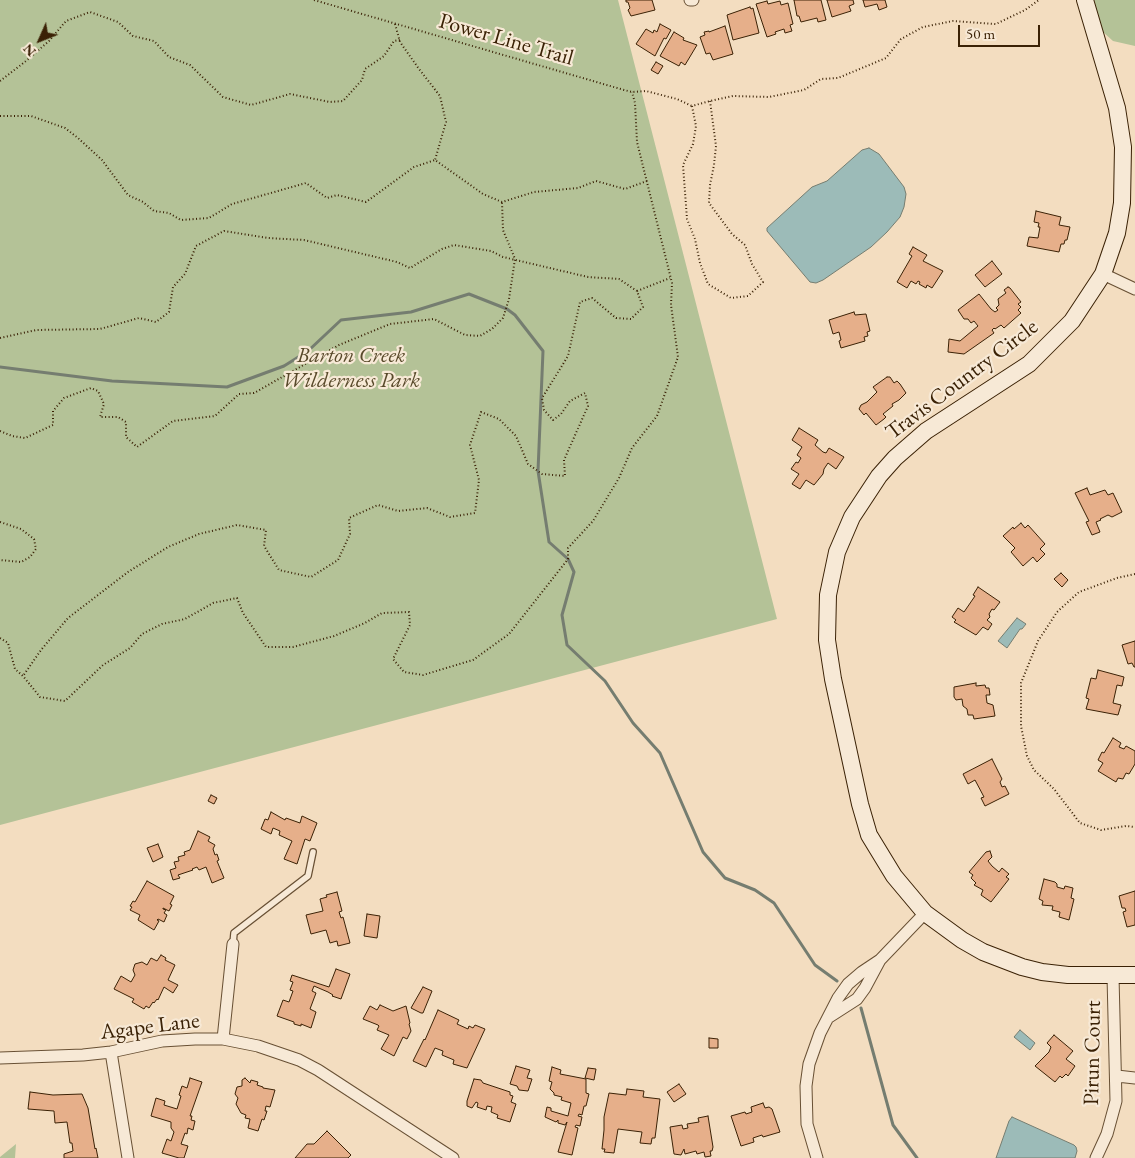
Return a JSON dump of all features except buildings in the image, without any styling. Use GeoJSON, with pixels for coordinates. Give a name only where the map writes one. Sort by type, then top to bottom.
{"type":"FeatureCollection","features":[{"type":"Feature","properties":{"kind":"street","name":"Travis Country Circle"},"geometry":{"type":"LineString","coordinates":[[1085,0],[1117,108],[1123,147],[1122,203],[1117,233],[1103,274],[1072,321],[1029,364],[926,431],[895,458],[879,476],[852,517],[837,552],[828,596],[827,640],[833,679],[860,804],[869,835],[881,857],[925,913],[962,940],[1000,960],[1042,972],[1068,975],[1135,975]]}},
{"type":"Feature","properties":{"kind":"street"},"geometry":{"type":"LineString","coordinates":[[1103,274],[1135,289]]}},
{"type":"Feature","properties":{"kind":"street"},"geometry":{"type":"LineString","coordinates":[[817,1158],[807,1124],[806,1086],[816,1044],[838,998],[848,984],[880,960],[925,913]]}},
{"type":"Feature","properties":{"kind":"street"},"geometry":{"type":"LineString","coordinates":[[223,1039],[232,944]]}},
{"type":"Feature","properties":{"kind":"street"},"geometry":{"type":"LineString","coordinates":[[829,1018],[857,999],[880,960]]}},
{"type":"Feature","properties":{"kind":"street","name":"Pirun Court"},"geometry":{"type":"LineString","coordinates":[[1096,1158],[1108,1134],[1116,1101],[1114,976]]}},
{"type":"Feature","properties":{"kind":"street","name":"Agape Lane"},"geometry":{"type":"LineString","coordinates":[[0,1058],[63,1057],[111,1052],[162,1041],[223,1039],[272,1050],[299,1060],[318,1070],[453,1158]]}},
{"type":"Feature","properties":{"kind":"street"},"geometry":{"type":"LineString","coordinates":[[111,1052],[128,1158]]}},
{"type":"Feature","properties":{"kind":"street"},"geometry":{"type":"LineString","coordinates":[[1117,1076],[1135,1078]]}},
{"type":"Feature","properties":{"kind":"lane"},"geometry":{"type":"LineString","coordinates":[[232,944],[234,933],[308,876],[313,852]]}},
{"type":"Feature","properties":{"kind":"path","name":"Power Line Trail"},"geometry":{"type":"LineString","coordinates":[[314,0],[632,92],[646,91],[676,99],[692,106]]}},
{"type":"Feature","properties":{"kind":"path"},"geometry":{"type":"LineString","coordinates":[[324,0],[326,4]]}},
{"type":"Feature","properties":{"kind":"path"},"geometry":{"type":"LineString","coordinates":[[710,101],[716,146],[709,203],[732,234],[745,245],[752,264],[763,282],[748,296],[731,298],[708,284],[687,219],[683,165],[693,144],[696,126],[692,106],[710,101],[733,96],[769,98],[804,90],[821,79],[838,78],[886,58],[901,39],[923,27],[953,21],[996,24],[1026,10],[1039,0]]}},
{"type":"Feature","properties":{"kind":"path"},"geometry":{"type":"LineString","coordinates":[[0,81],[49,41],[66,20],[90,12],[118,22],[133,36],[154,41],[169,57],[190,65],[223,98],[251,105],[290,94],[330,102],[343,101],[362,80],[365,69],[384,56],[394,41],[400,40]]}},
{"type":"Feature","properties":{"kind":"path"},"geometry":{"type":"LineString","coordinates":[[395,24],[400,40],[440,96],[446,122],[435,160]]}},
{"type":"Feature","properties":{"kind":"path"},"geometry":{"type":"LineString","coordinates":[[0,638],[8,643],[15,669],[40,697],[65,701],[103,665],[130,648],[142,634],[162,624],[185,619],[213,603],[237,598],[243,613],[266,647],[292,647],[334,636],[365,623],[382,613],[409,612],[410,625],[393,659],[404,672],[423,675],[473,660],[509,634],[568,559],[568,548],[593,521],[619,478],[632,448],[657,416],[678,357],[671,305],[672,283],[637,142],[635,103],[632,92]]}},
{"type":"Feature","properties":{"kind":"path"},"geometry":{"type":"LineString","coordinates":[[0,116],[31,116],[65,128],[102,160],[128,194],[143,202],[154,211],[169,213],[181,220],[209,218],[232,204],[306,183],[327,198],[337,195],[366,202],[414,167],[435,160]]}},
{"type":"Feature","properties":{"kind":"path"},"geometry":{"type":"LineString","coordinates":[[435,160],[483,194],[502,202],[534,192],[578,188],[596,181],[625,189],[646,181]]}},
{"type":"Feature","properties":{"kind":"path"},"geometry":{"type":"LineString","coordinates":[[0,431],[12,436],[25,438],[53,425],[53,410],[64,398],[91,388],[98,391],[104,404],[100,417],[118,417],[126,422],[126,437],[137,447],[174,421],[214,416],[239,394],[254,393],[339,345],[390,324],[434,319],[465,335],[480,336],[492,329],[503,318],[507,309],[515,259],[503,230],[502,202]]}},
{"type":"Feature","properties":{"kind":"path"},"geometry":{"type":"LineString","coordinates":[[0,338],[36,330],[100,329],[139,318],[156,322],[169,312],[173,287],[185,274],[196,246],[224,231],[268,238],[304,240],[398,262],[410,268],[442,249],[454,245],[491,251],[515,259],[588,277],[619,279],[637,291],[643,307],[631,319],[616,318],[592,298],[580,302],[568,356],[542,398],[544,410],[553,420],[561,414],[570,401],[585,393],[588,406],[564,460],[565,476],[542,474],[528,464],[516,436],[499,419],[481,412],[470,445],[479,480],[475,513],[450,517],[427,508],[398,511],[378,505],[349,518],[350,534],[338,560],[311,577],[279,570],[264,546],[266,530],[237,526],[199,534],[168,547],[128,572],[68,618],[41,650],[23,676]]}},
{"type":"Feature","properties":{"kind":"path"},"geometry":{"type":"LineString","coordinates":[[637,291],[670,278]]}},
{"type":"Feature","properties":{"kind":"path"},"geometry":{"type":"LineString","coordinates":[[0,522],[21,529],[34,539],[36,549],[30,557],[21,562],[0,560]]}},
{"type":"Feature","properties":{"kind":"path"},"geometry":{"type":"LineString","coordinates":[[1135,574],[1117,578],[1079,592],[1057,612],[1038,641],[1021,683],[1021,726],[1027,756],[1034,770],[1054,789],[1080,823],[1102,830],[1135,826]]}},
{"type":"Feature","properties":{"kind":"green space","name":"Barton Creek Wilderness Park"},"geometry":{"type":"Polygon","coordinates":[[[0,0],[618,0],[777,619],[0,825],[0,0]]]}},
{"type":"Feature","properties":{"kind":"green space"},"geometry":{"type":"Polygon","coordinates":[[[1094,0],[1135,0],[1135,46],[1113,41],[1102,31],[1094,0]]]}},
{"type":"Feature","properties":{"kind":"green space"},"geometry":{"type":"Polygon","coordinates":[[[16,1144],[15,1158],[0,1158],[0,1157],[16,1144]]]}},
{"type":"Feature","properties":{"kind":"water"},"geometry":{"type":"Polygon","coordinates":[[[869,148],[879,154],[904,187],[906,194],[900,217],[871,247],[823,280],[816,283],[810,282],[767,231],[767,228],[812,187],[827,181],[862,150],[869,148]]]}},
{"type":"Feature","properties":{"kind":"water"},"geometry":{"type":"Polygon","coordinates":[[[1017,618],[1026,624],[1020,629],[1007,648],[998,641],[1017,618]]]}},
{"type":"Feature","properties":{"kind":"water"},"geometry":{"type":"Polygon","coordinates":[[[1020,1030],[1035,1043],[1030,1050],[1014,1037],[1020,1030]]]}},
{"type":"Feature","properties":{"kind":"water"},"geometry":{"type":"Polygon","coordinates":[[[1012,1117],[1074,1145],[1077,1151],[1075,1158],[996,1158],[1012,1117]]]}},
{"type":"Feature","properties":{"kind":"waterway"},"geometry":{"type":"LineString","coordinates":[[0,367],[112,381],[227,387],[284,366],[308,351],[341,320],[411,312],[469,294],[507,309],[515,315],[543,351],[538,471],[549,542],[568,559],[574,572],[562,615],[567,645],[605,681],[633,723],[660,753],[703,852],[725,878],[755,890],[774,903],[815,965],[837,981]]}},
{"type":"Feature","properties":{"kind":"waterway"},"geometry":{"type":"LineString","coordinates":[[861,1008],[893,1125],[917,1158]]}}]}
